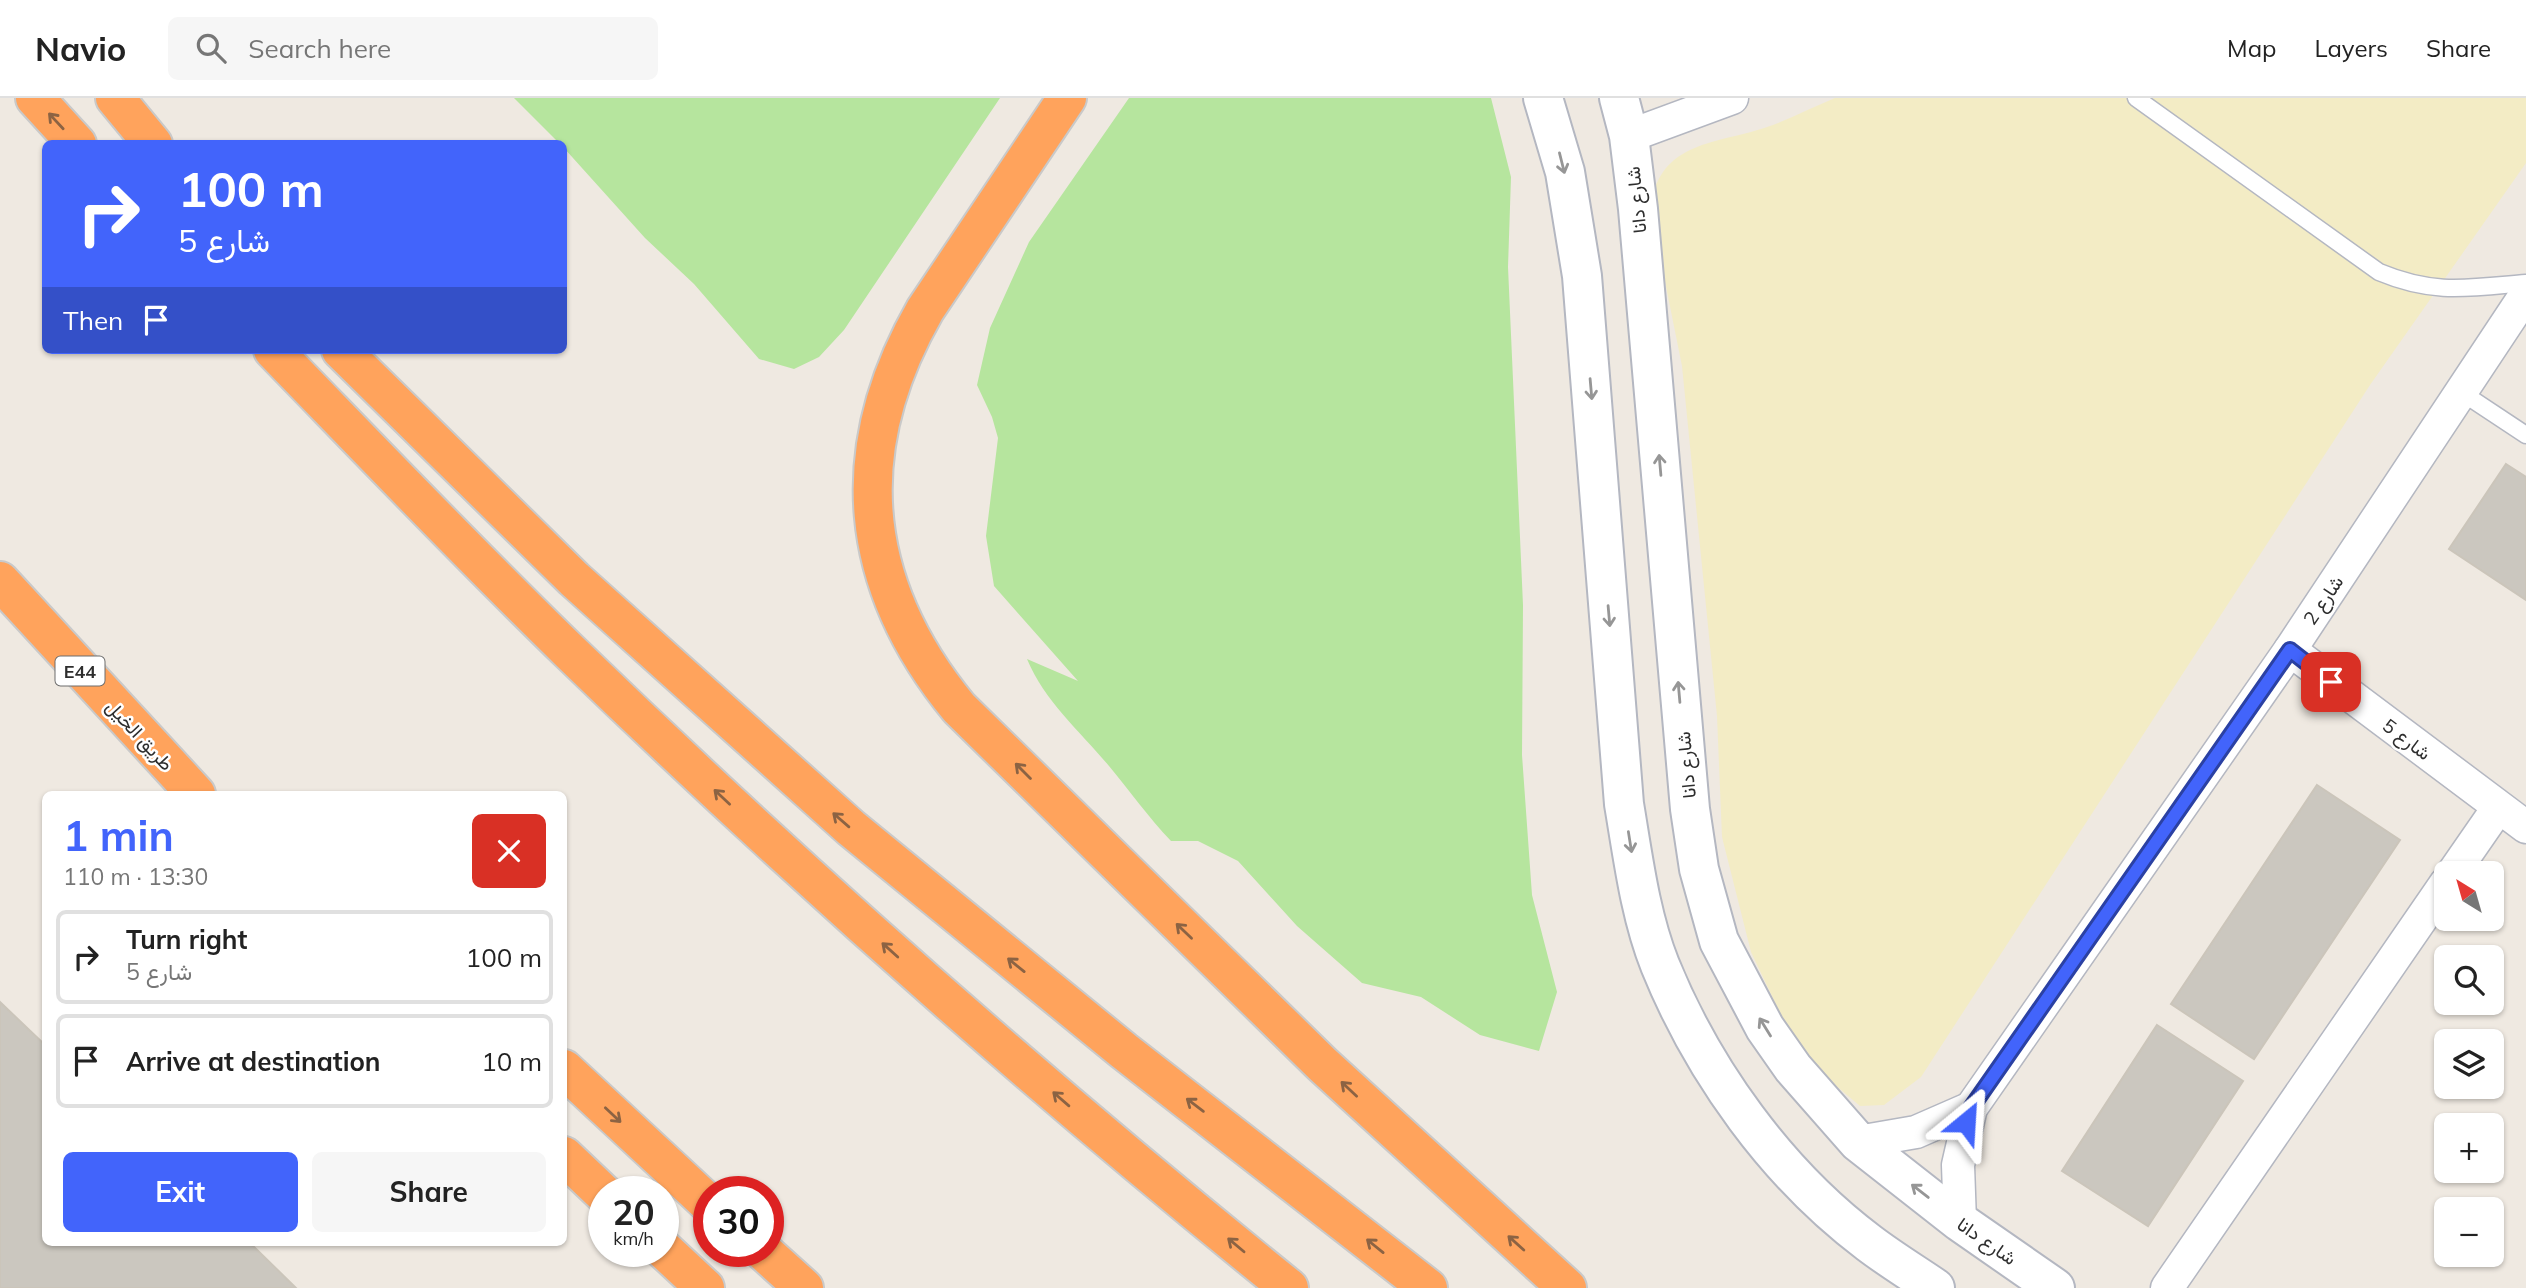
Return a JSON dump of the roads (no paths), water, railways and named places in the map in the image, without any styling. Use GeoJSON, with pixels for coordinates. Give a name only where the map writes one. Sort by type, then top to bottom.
{"type":"FeatureCollection","features":[{"type":"Feature","properties":{"kind":"highway"},"geometry":{"type":"LineString","coordinates":[[35,98],[73,140]]}},
{"type":"Feature","properties":{"kind":"highway"},"geometry":{"type":"LineString","coordinates":[[114,98],[150,140]]}},
{"type":"Feature","properties":{"kind":"highway"},"geometry":{"type":"LineString","coordinates":[[1067,98],[925,310],[891,381],[878,431],[873,496],[876,535],[896,610],[927,667],[959,708],[1322,1064],[1567,1288]]}},
{"type":"Feature","properties":{"kind":"highway"},"geometry":{"type":"LineString","coordinates":[[277,354],[567,649],[780,851],[1088,1123],[1289,1288]]}},
{"type":"Feature","properties":{"kind":"highway"},"geometry":{"type":"LineString","coordinates":[[345,354],[573,579],[850,828],[1092,1026],[1428,1288]]}},
{"type":"Feature","properties":{"kind":"highway","name":"طريق الخيل"},"geometry":{"type":"LineString","coordinates":[[0,581],[193,791]]}},
{"type":"Feature","properties":{"kind":"highway"},"geometry":{"type":"LineString","coordinates":[[0,615],[52,640]]}},
{"type":"Feature","properties":{"kind":"highway"},"geometry":{"type":"LineString","coordinates":[[567,1072],[693,1189]]}},
{"type":"Feature","properties":{"kind":"highway"},"geometry":{"type":"LineString","coordinates":[[567,1159],[588,1179]]}},
{"type":"Feature","properties":{"kind":"highway"},"geometry":{"type":"LineString","coordinates":[[679,1264],[705,1288]]}},
{"type":"Feature","properties":{"kind":"highway"},"geometry":{"type":"LineString","coordinates":[[780,1267],[804,1288]]}},
{"type":"Feature","properties":{"kind":"street"},"geometry":{"type":"LineString","coordinates":[[1543,98],[1564,172],[1580,263],[1624,804],[1636,878],[1660,963],[1697,1043],[1761,1136],[1802,1184],[1868,1242],[1935,1288]]}},
{"type":"Feature","properties":{"kind":"street","name":"شارع دانا"},"geometry":{"type":"LineString","coordinates":[[1619,98],[1629,136],[1690,809],[1699,869],[1719,941],[1759,1017],[1793,1068],[1858,1142],[1960,1222],[2055,1288]]}},
{"type":"Feature","properties":{"kind":"street"},"geometry":{"type":"LineString","coordinates":[[1629,136],[1732,98]]}},
{"type":"Feature","properties":{"kind":"street","name":"شارع 2"},"geometry":{"type":"LineString","coordinates":[[1960,1222],[1958,1165],[1971,1108],[2290,650],[2526,294]]}},
{"type":"Feature","properties":{"kind":"street","name":"شارع 5"},"geometry":{"type":"LineString","coordinates":[[2290,650],[2526,827]]}},
{"type":"Feature","properties":{"kind":"street"},"geometry":{"type":"LineString","coordinates":[[2461,861],[2498,808]]}},
{"type":"Feature","properties":{"kind":"street"},"geometry":{"type":"LineString","coordinates":[[2167,1288],[2434,900]]}},
{"type":"Feature","properties":{"kind":"street"},"geometry":{"type":"LineString","coordinates":[[1858,1142],[1916,1132],[1971,1108]]}},
{"type":"Feature","properties":{"kind":"lane"},"geometry":{"type":"LineString","coordinates":[[2136,98],[2379,272],[2410,284],[2451,289],[2526,283]]}},
{"type":"Feature","properties":{"kind":"lane"},"geometry":{"type":"LineString","coordinates":[[2461,391],[2526,435]]}}]}
